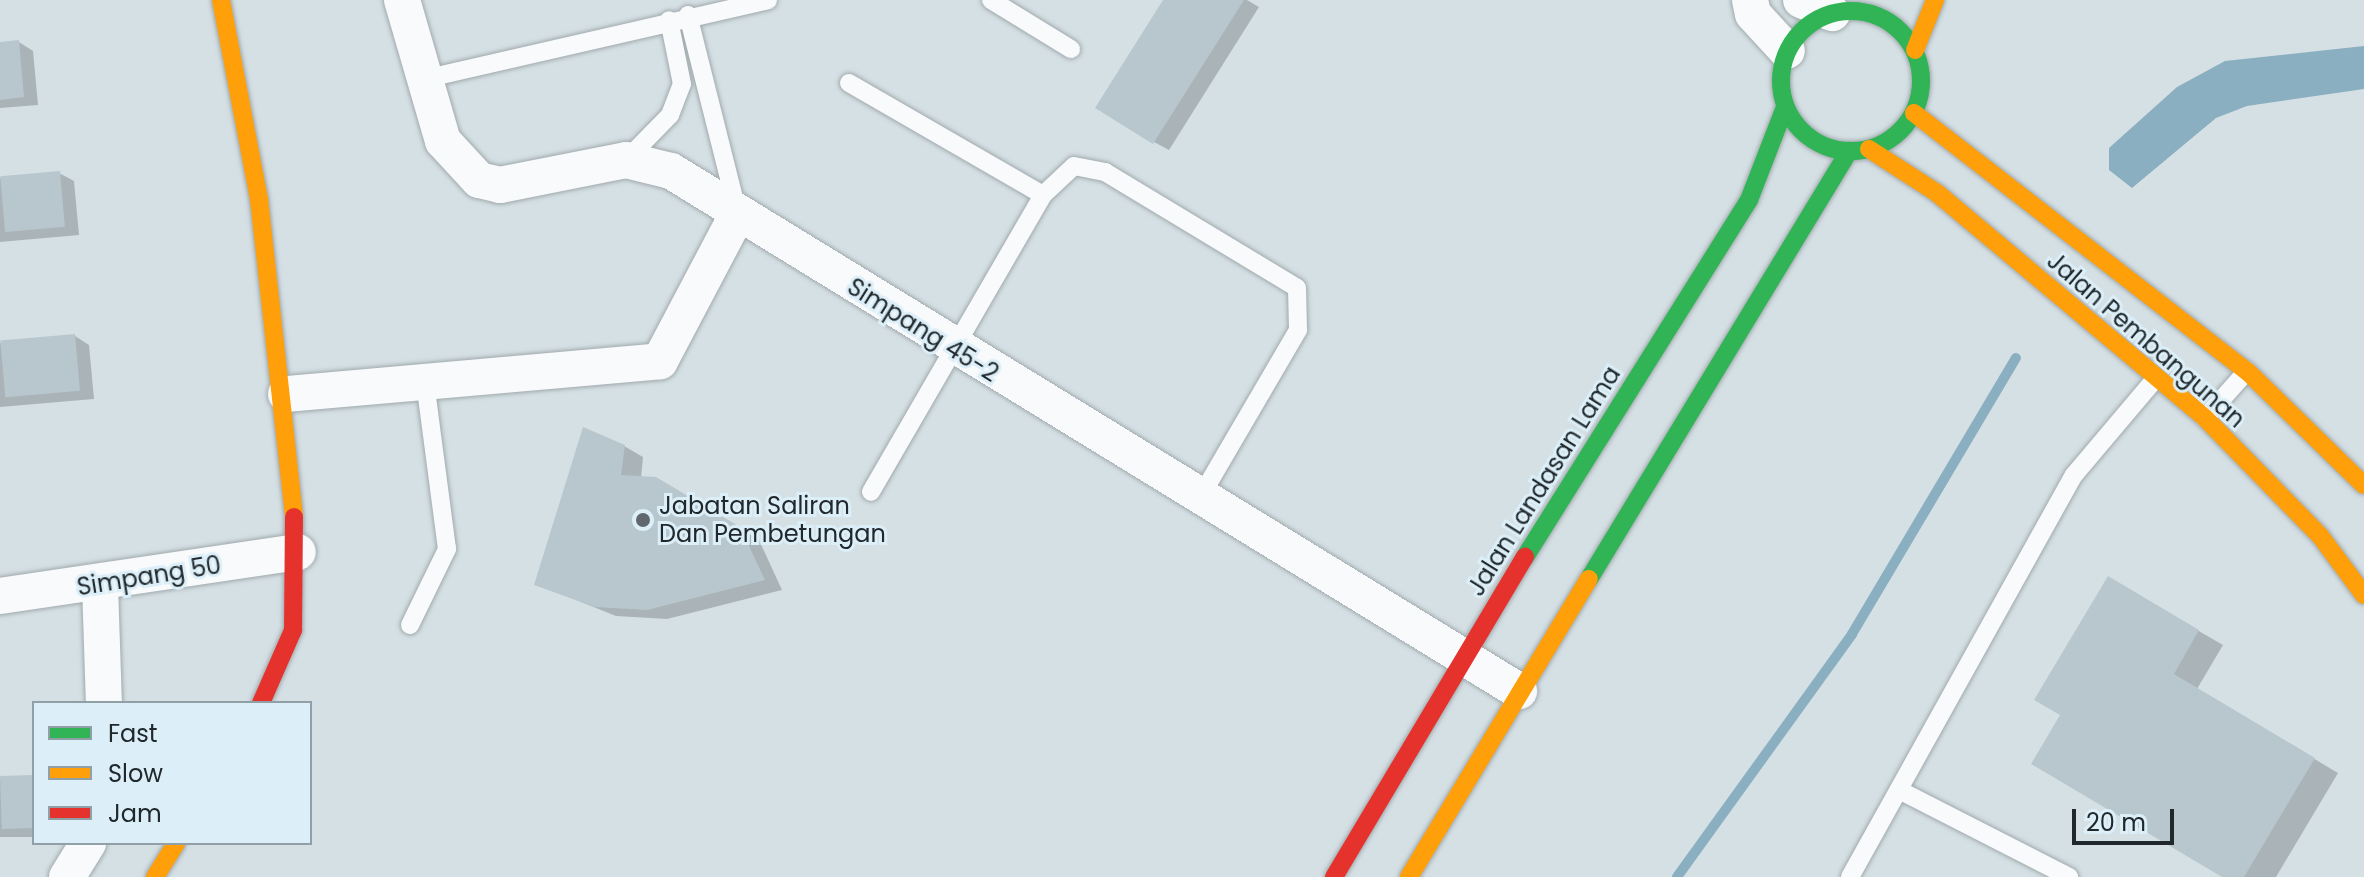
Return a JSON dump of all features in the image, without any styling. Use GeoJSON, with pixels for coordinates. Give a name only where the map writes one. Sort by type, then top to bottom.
{"type":"FeatureCollection","features":[{"type":"Feature","properties":{"kind":"main road"},"geometry":{"type":"LineString","coordinates":[[221,0],[286,394],[298,552],[293,630],[262,701]]}},
{"type":"Feature","properties":{"kind":"main road"},"geometry":{"type":"LineString","coordinates":[[1915,50],[1889,21],[1836,6],[1813,21],[1787,51],[1785,107],[1811,139],[1849,151],[1869,149],[1888,142],[1914,113],[1922,92],[1915,50],[1935,0]]}},
{"type":"Feature","properties":{"kind":"main road","name":"Jalan Landasan Lama"},"geometry":{"type":"LineString","coordinates":[[1334,877],[1477,653],[1749,200],[1785,107]]}},
{"type":"Feature","properties":{"kind":"main road","name":"Jalan Pembangunan"},"geometry":{"type":"LineString","coordinates":[[1914,113],[2247,371],[2364,485]]}},
{"type":"Feature","properties":{"kind":"main road","name":"Jalan Pembangunan"},"geometry":{"type":"LineString","coordinates":[[1869,149],[1937,193],[2205,418],[2321,537],[2364,595]]}},
{"type":"Feature","properties":{"kind":"main road"},"geometry":{"type":"LineString","coordinates":[[1409,877],[1849,151]]}},
{"type":"Feature","properties":{"kind":"main road"},"geometry":{"type":"LineString","coordinates":[[1657,423],[1696,405]]}},
{"type":"Feature","properties":{"kind":"main road"},"geometry":{"type":"LineString","coordinates":[[155,877],[175,845]]}},
{"type":"Feature","properties":{"kind":"street","name":"Simpang 45-2"},"geometry":{"type":"LineString","coordinates":[[402,0],[450,156],[479,180],[500,185],[626,160],[671,171],[954,349],[1200,498],[1477,653],[1519,691]]}},
{"type":"Feature","properties":{"kind":"street"},"geometry":{"type":"LineString","coordinates":[[1750,0],[1753,14],[1787,51]]}},
{"type":"Feature","properties":{"kind":"street"},"geometry":{"type":"LineString","coordinates":[[286,394],[660,361],[738,213]]}},
{"type":"Feature","properties":{"kind":"street","name":"Simpang 50"},"geometry":{"type":"LineString","coordinates":[[0,596],[100,585],[298,552]]}},
{"type":"Feature","properties":{"kind":"street"},"geometry":{"type":"LineString","coordinates":[[100,585],[104,701]]}},
{"type":"Feature","properties":{"kind":"street"},"geometry":{"type":"LineString","coordinates":[[67,877],[87,845]]}},
{"type":"Feature","properties":{"kind":"lane"},"geometry":{"type":"LineString","coordinates":[[424,79],[688,15],[768,0]]}},
{"type":"Feature","properties":{"kind":"lane"},"geometry":{"type":"LineString","coordinates":[[991,0],[1071,49]]}},
{"type":"Feature","properties":{"kind":"lane"},"geometry":{"type":"LineString","coordinates":[[688,15],[738,213]]}},
{"type":"Feature","properties":{"kind":"lane"},"geometry":{"type":"LineString","coordinates":[[626,160],[670,115],[682,84],[669,20]]}},
{"type":"Feature","properties":{"kind":"lane"},"geometry":{"type":"LineString","coordinates":[[849,83],[1043,195]]}},
{"type":"Feature","properties":{"kind":"lane"},"geometry":{"type":"LineString","coordinates":[[871,492],[1043,195],[1074,166],[1105,172],[1297,288],[1298,330],[1200,498]]}},
{"type":"Feature","properties":{"kind":"lane"},"geometry":{"type":"LineString","coordinates":[[2205,418],[2247,371]]}},
{"type":"Feature","properties":{"kind":"lane"},"geometry":{"type":"LineString","coordinates":[[1850,877],[1901,791],[2074,475],[2156,378]]}},
{"type":"Feature","properties":{"kind":"lane"},"geometry":{"type":"LineString","coordinates":[[410,625],[447,549],[425,381]]}},
{"type":"Feature","properties":{"kind":"lane"},"geometry":{"type":"LineString","coordinates":[[1901,791],[2069,877]]}},
{"type":"Feature","properties":{"kind":"water"},"geometry":{"type":"Polygon","coordinates":[[[2364,46],[2364,89],[2247,106],[2216,118],[2132,188],[2109,170],[2109,148],[2177,87],[2225,61],[2364,46]]]}},
{"type":"Feature","properties":{"kind":"building"},"geometry":{"type":"Polygon","coordinates":[[[1163,0],[1244,0],[1153,144],[1095,108],[1163,0]]]}},
{"type":"Feature","properties":{"kind":"building"},"geometry":{"type":"Polygon","coordinates":[[[19,40],[24,97],[0,100],[0,42],[19,40]]]}},
{"type":"Feature","properties":{"kind":"building"},"geometry":{"type":"Polygon","coordinates":[[[60,171],[65,227],[5,232],[0,176],[60,171]]]}},
{"type":"Feature","properties":{"kind":"building"},"geometry":{"type":"Polygon","coordinates":[[[75,334],[80,391],[5,397],[0,341],[75,334]]]}},
{"type":"Feature","properties":{"kind":"building","name":"Jabatan Saliran Dan Pembetungan"},"geometry":{"type":"Polygon","coordinates":[[[583,427],[625,445],[621,475],[656,477],[740,527],[765,580],[647,610],[595,607],[534,585],[583,427]]]}},
{"type":"Feature","properties":{"kind":"building"},"geometry":{"type":"Polygon","coordinates":[[[2108,576],[2199,630],[2174,674],[2315,758],[2244,877],[2222,877],[2031,764],[2060,715],[2034,700],[2108,576]]]}},
{"type":"Feature","properties":{"kind":"building"},"geometry":{"type":"Polygon","coordinates":[[[32,775],[32,828],[2,829],[0,776],[32,775]]]}},
{"type":"Feature","properties":{"kind":"waterway"},"geometry":{"type":"LineString","coordinates":[[1677,877],[1852,634],[2016,358]]}},
{"type":"Feature","properties":{"kind":"traffic: fast"},"geometry":{"type":"LineString","coordinates":[[1851,11],[1878,16],[1901,31],[1916,54],[1921,81],[1916,108],[1901,131],[1878,146],[1851,151],[1824,146],[1801,131],[1786,108],[1781,81],[1786,54],[1801,31],[1824,16],[1851,11]]}},
{"type":"Feature","properties":{"kind":"traffic: fast"},"geometry":{"type":"LineString","coordinates":[[1525,557],[1749,200],[1785,107]]}},
{"type":"Feature","properties":{"kind":"traffic: fast"},"geometry":{"type":"LineString","coordinates":[[1589,579],[1849,151]]}},
{"type":"Feature","properties":{"kind":"traffic: slow"},"geometry":{"type":"LineString","coordinates":[[221,0],[259,199],[294,517]]}},
{"type":"Feature","properties":{"kind":"traffic: slow"},"geometry":{"type":"LineString","coordinates":[[1915,50],[1935,0]]}},
{"type":"Feature","properties":{"kind":"traffic: slow"},"geometry":{"type":"LineString","coordinates":[[1914,113],[2247,371],[2364,485]]}},
{"type":"Feature","properties":{"kind":"traffic: slow"},"geometry":{"type":"LineString","coordinates":[[1869,149],[1937,193],[2205,418],[2321,537],[2364,595]]}},
{"type":"Feature","properties":{"kind":"traffic: slow"},"geometry":{"type":"LineString","coordinates":[[1409,877],[1589,579]]}},
{"type":"Feature","properties":{"kind":"traffic: slow"},"geometry":{"type":"LineString","coordinates":[[155,877],[175,845]]}},
{"type":"Feature","properties":{"kind":"traffic: jam"},"geometry":{"type":"LineString","coordinates":[[262,701],[293,630],[294,517]]}},
{"type":"Feature","properties":{"kind":"traffic: jam"},"geometry":{"type":"LineString","coordinates":[[1334,877],[1525,557]]}},
{"type":"Feature","properties":{"kind":"place","name":"Jabatan Saliran Dan Pembetungan"},"geometry":{"type":"Point","coordinates":[643,520]}}]}
